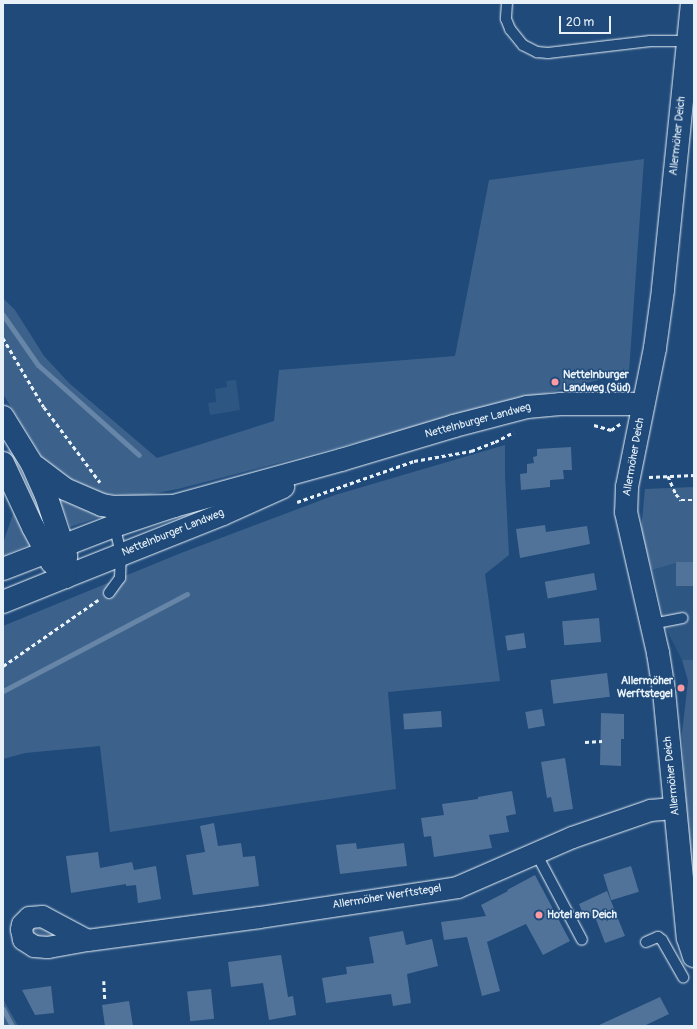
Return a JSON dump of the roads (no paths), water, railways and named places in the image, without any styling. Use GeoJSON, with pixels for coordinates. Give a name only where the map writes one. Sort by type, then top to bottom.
{"type":"FeatureCollection","features":[{"type":"Feature","properties":{"kind":"main road","name":"Allermöher Deich"},"geometry":{"type":"LineString","coordinates":[[692,3],[663,290],[655,348],[627,487],[626,512],[629,531],[652,624],[664,691],[688,938],[694,956]]}},
{"type":"Feature","properties":{"kind":"main road","name":"Nettelnburger Landweg"},"geometry":{"type":"LineString","coordinates":[[112,509],[174,506],[341,460],[454,426],[527,407],[560,404],[643,404]]}},
{"type":"Feature","properties":{"kind":"main road"},"geometry":{"type":"LineString","coordinates":[[3,416],[32,464],[46,495],[55,549]]}},
{"type":"Feature","properties":{"kind":"main road","name":"Nettelnburger Landweg"},"geometry":{"type":"LineString","coordinates":[[3,602],[223,514],[341,460]]}},
{"type":"Feature","properties":{"kind":"main road"},"geometry":{"type":"LineString","coordinates":[[3,463],[33,527],[55,549],[66,556],[64,577]]}},
{"type":"Feature","properties":{"kind":"main road"},"geometry":{"type":"LineString","coordinates":[[32,464],[57,484],[74,494],[112,509]]}},
{"type":"Feature","properties":{"kind":"main road"},"geometry":{"type":"LineString","coordinates":[[3,569],[55,549],[112,509]]}},
{"type":"Feature","properties":{"kind":"street","name":"Allermöher Werftstegel"},"geometry":{"type":"LineString","coordinates":[[87,940],[259,917],[457,887],[572,838],[650,810],[675,808]]}},
{"type":"Feature","properties":{"kind":"lane"},"geometry":{"type":"LineString","coordinates":[[506,3],[506,19],[510,29],[523,45],[537,52],[548,53],[650,41],[687,41]]}},
{"type":"Feature","properties":{"kind":"lane"},"geometry":{"type":"LineString","coordinates":[[110,593],[120,578],[121,554],[112,509]]}},
{"type":"Feature","properties":{"kind":"lane"},"geometry":{"type":"LineString","coordinates":[[652,624],[682,618]]}},
{"type":"Feature","properties":{"kind":"lane"},"geometry":{"type":"LineString","coordinates":[[536,853],[582,940]]}},
{"type":"Feature","properties":{"kind":"lane"},"geometry":{"type":"LineString","coordinates":[[646,942],[658,937],[662,940],[683,978]]}},
{"type":"Feature","properties":{"kind":"waterway"},"geometry":{"type":"LineString","coordinates":[[3,315],[38,365],[139,455]]}},
{"type":"Feature","properties":{"kind":"waterway"},"geometry":{"type":"LineString","coordinates":[[3,691],[187,594]]}},
{"type":"Feature","properties":{"kind":"waterway"},"geometry":{"type":"LineString","coordinates":[[3,1009],[12,1026]]}},
{"type":"Feature","properties":{"kind":"place","name":"Nettelnburger Landweg (Süd)"},"geometry":{"type":"Point","coordinates":[555,382]}},
{"type":"Feature","properties":{"kind":"place","name":"Allermöher Werftstegel"},"geometry":{"type":"Point","coordinates":[681,688]}},
{"type":"Feature","properties":{"kind":"place","name":"Hotel am Deich"},"geometry":{"type":"Point","coordinates":[539,915]}}]}
